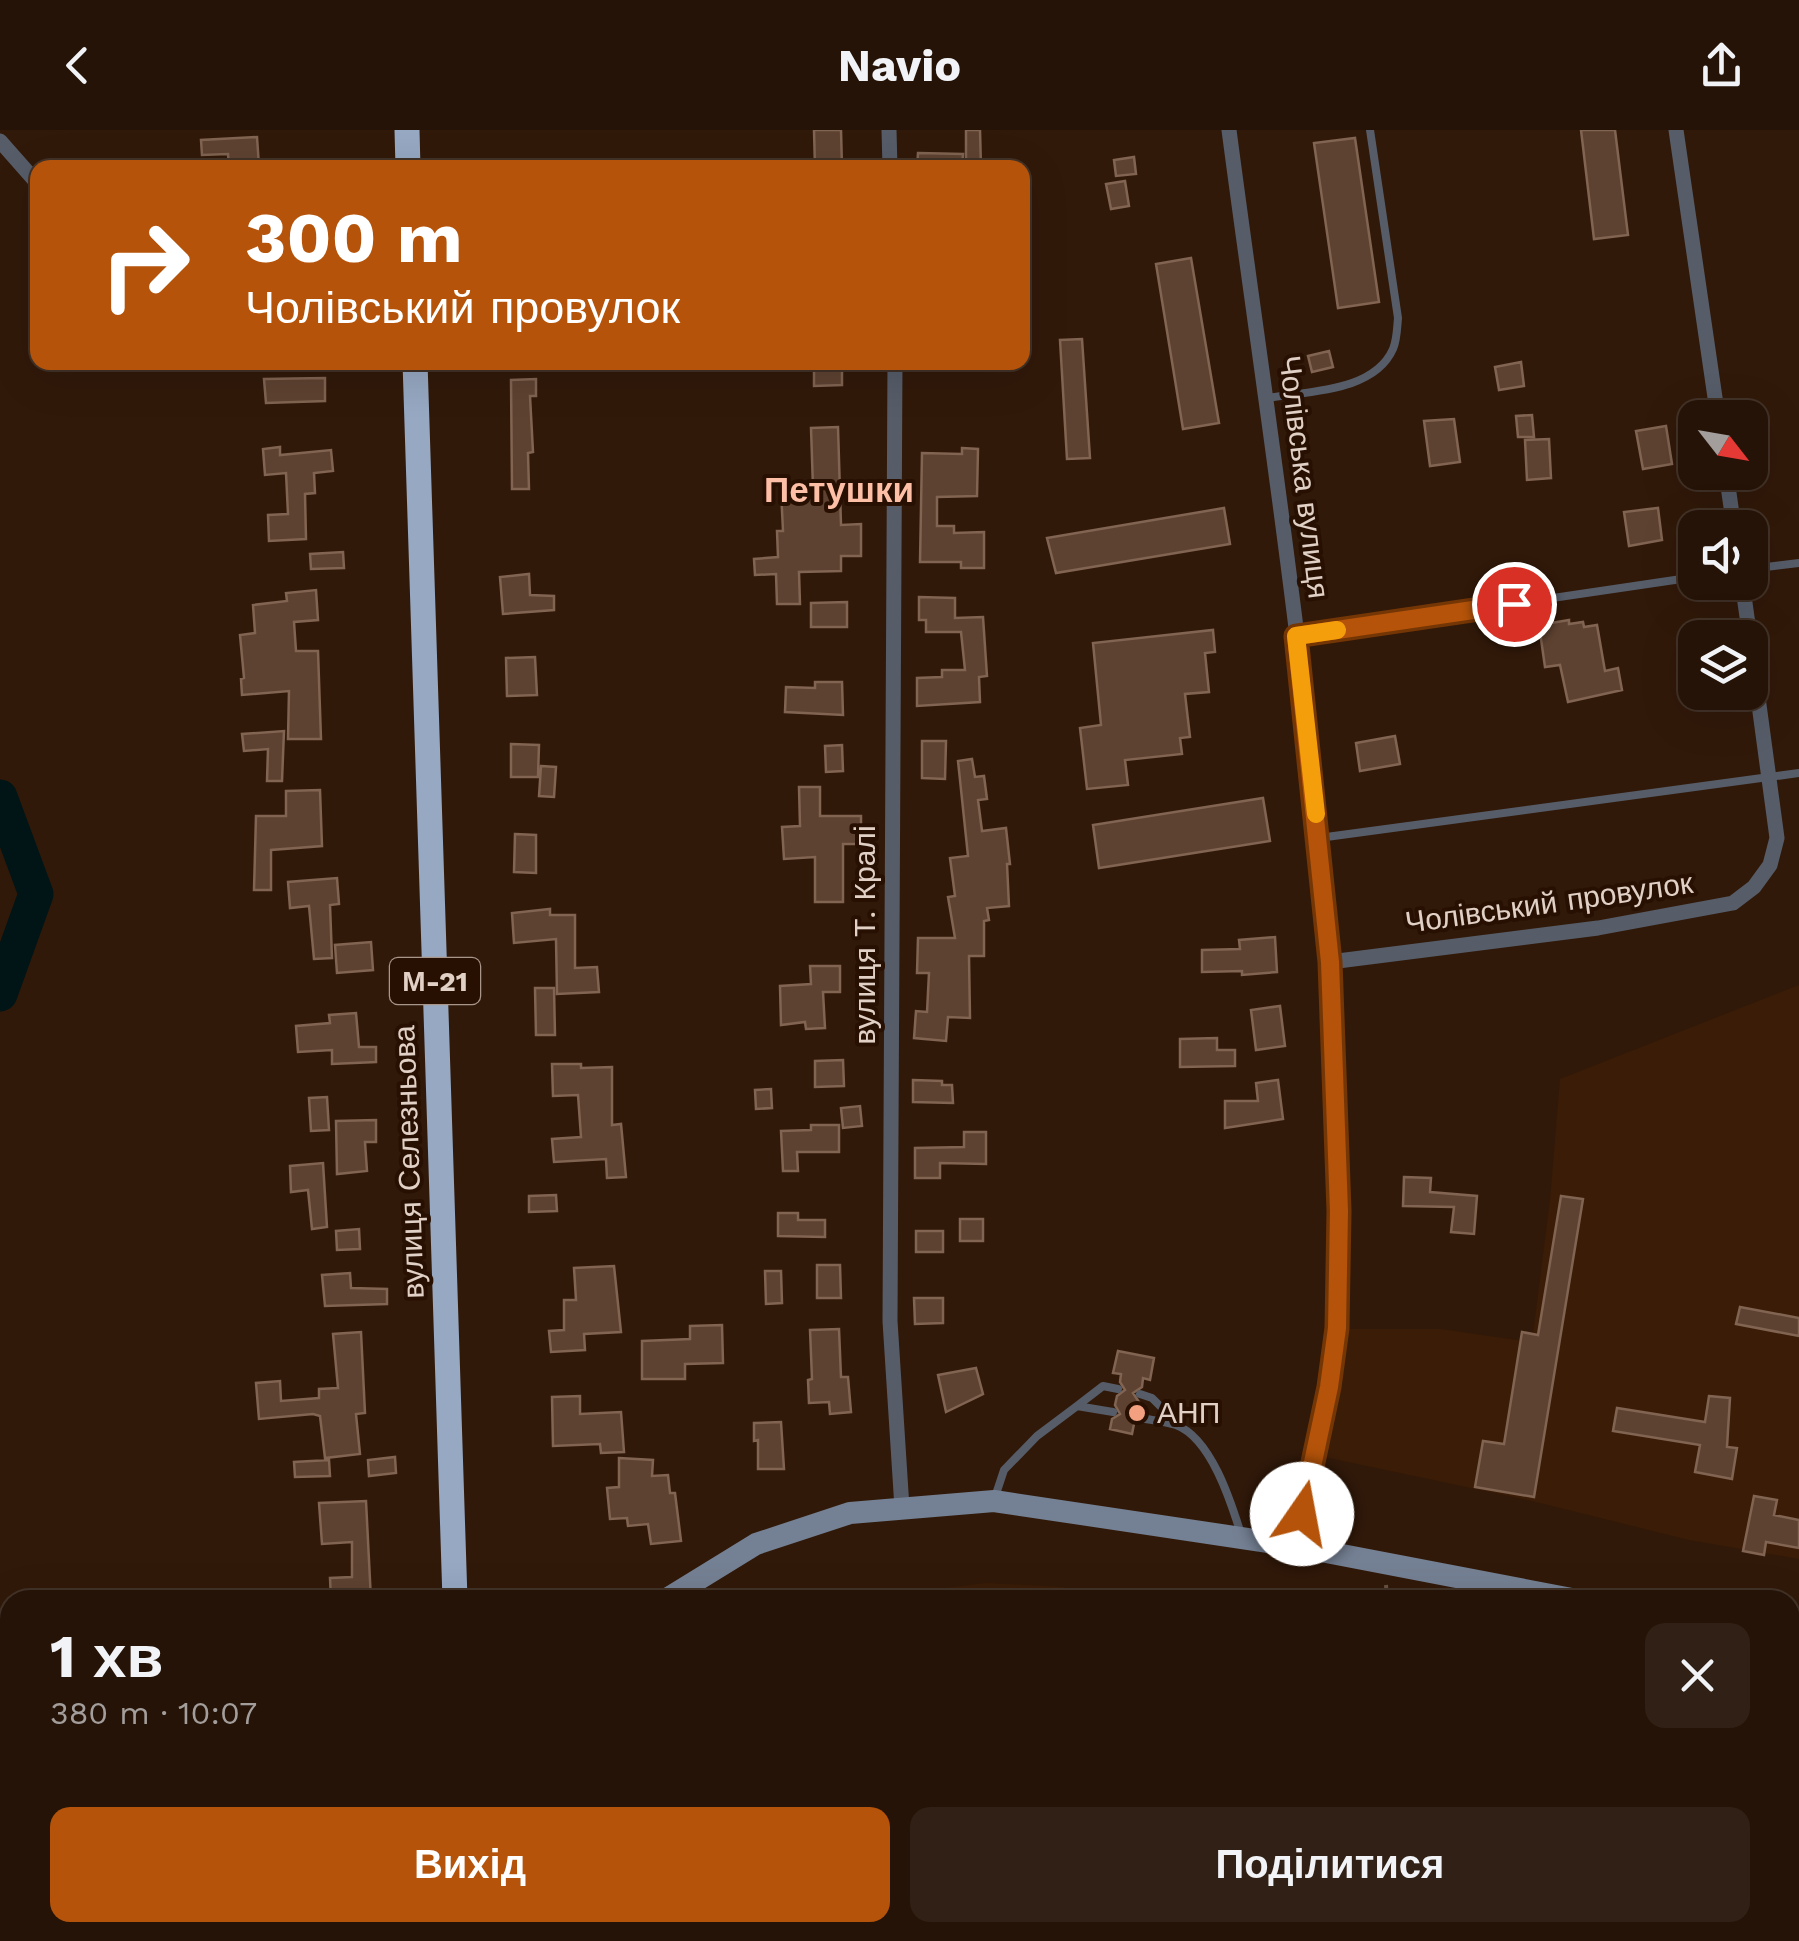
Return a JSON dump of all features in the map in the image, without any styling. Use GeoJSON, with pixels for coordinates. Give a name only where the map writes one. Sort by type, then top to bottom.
{"type":"FeatureCollection","features":[{"type":"Feature","properties":{"kind":"highway"},"geometry":{"type":"LineString","coordinates":[[406,130],[408,160]]}},
{"type":"Feature","properties":{"kind":"highway","name":"вулиця Селезньова"},"geometry":{"type":"LineString","coordinates":[[415,370],[456,1590]]}},
{"type":"Feature","properties":{"kind":"main road"},"geometry":{"type":"LineString","coordinates":[[681,1590],[756,1544],[850,1514],[994,1501],[1295,1546],[1525,1590]]}},
{"type":"Feature","properties":{"kind":"street"},"geometry":{"type":"LineString","coordinates":[[889,130],[890,160]]}},
{"type":"Feature","properties":{"kind":"street","name":"Чолівська вулиця"},"geometry":{"type":"LineString","coordinates":[[1229,130],[1268,398],[1330,962],[1339,1211],[1337,1328],[1329,1387],[1295,1546]]}},
{"type":"Feature","properties":{"kind":"street"},"geometry":{"type":"LineString","coordinates":[[1676,130],[1715,400]]}},
{"type":"Feature","properties":{"kind":"street"},"geometry":{"type":"LineString","coordinates":[[0,141],[30,175]]}},
{"type":"Feature","properties":{"kind":"street","name":"вулиця Т. Кралі"},"geometry":{"type":"LineString","coordinates":[[895,370],[890,1321],[902,1508]]}},
{"type":"Feature","properties":{"kind":"street","name":"Чолівський провулок"},"geometry":{"type":"LineString","coordinates":[[1330,962],[1598,928],[1733,903],[1754,887],[1770,864],[1777,838],[1760,710]]}},
{"type":"Feature","properties":{"kind":"lane"},"geometry":{"type":"LineString","coordinates":[[1268,398],[1361,381],[1382,366],[1395,346],[1398,318],[1370,130]]}},
{"type":"Feature","properties":{"kind":"lane"},"geometry":{"type":"LineString","coordinates":[[1768,566],[1799,562]]}},
{"type":"Feature","properties":{"kind":"lane"},"geometry":{"type":"LineString","coordinates":[[1296,636],[1678,580]]}},
{"type":"Feature","properties":{"kind":"lane"},"geometry":{"type":"LineString","coordinates":[[1319,838],[1799,773]]}},
{"type":"Feature","properties":{"kind":"lane"},"geometry":{"type":"LineString","coordinates":[[994,1501],[1004,1470],[1036,1436],[1103,1386],[1118,1390]]}},
{"type":"Feature","properties":{"kind":"lane"},"geometry":{"type":"LineString","coordinates":[[1140,1394],[1152,1398],[1201,1445],[1228,1492],[1242,1538]]}},
{"type":"Feature","properties":{"kind":"lane"},"geometry":{"type":"LineString","coordinates":[[1077,1406],[1114,1412]]}},
{"type":"Feature","properties":{"kind":"lane"},"geometry":{"type":"LineString","coordinates":[[1136,1417],[1180,1426]]}},
{"type":"Feature","properties":{"kind":"shaded area"},"geometry":{"type":"Polygon","coordinates":[[[1799,985],[1799,1559],[1689,1540],[1528,1500],[1324,1457],[1338,1329],[1440,1329],[1532,1342],[1560,1079],[1799,985]]]}},
{"type":"Feature","properties":{"kind":"shaded area"},"geometry":{"type":"Polygon","coordinates":[[[986,1583],[1066,1590],[929,1590],[986,1583]]]}},
{"type":"Feature","properties":{"kind":"building"},"geometry":{"type":"Polygon","coordinates":[[[814,130],[841,130],[842,160],[815,160],[814,130]]]}},
{"type":"Feature","properties":{"kind":"building"},"geometry":{"type":"Polygon","coordinates":[[[966,130],[980,130],[981,160],[966,160],[966,130]]]}},
{"type":"Feature","properties":{"kind":"building"},"geometry":{"type":"Polygon","coordinates":[[[1581,130],[1615,130],[1628,235],[1594,239],[1581,130]]]}},
{"type":"Feature","properties":{"kind":"building"},"geometry":{"type":"Polygon","coordinates":[[[257,137],[259,160],[228,160],[228,154],[202,155],[201,140],[257,137]]]}},
{"type":"Feature","properties":{"kind":"building"},"geometry":{"type":"Polygon","coordinates":[[[1355,138],[1379,302],[1338,308],[1314,143],[1355,138]]]}},
{"type":"Feature","properties":{"kind":"building"},"geometry":{"type":"Polygon","coordinates":[[[918,153],[963,154],[963,160],[918,160],[918,153]]]}},
{"type":"Feature","properties":{"kind":"building"},"geometry":{"type":"Polygon","coordinates":[[[1134,157],[1136,174],[1116,176],[1114,160],[1134,157]]]}},
{"type":"Feature","properties":{"kind":"building"},"geometry":{"type":"Polygon","coordinates":[[[1125,181],[1129,206],[1111,209],[1106,184],[1125,181]]]}},
{"type":"Feature","properties":{"kind":"building"},"geometry":{"type":"Polygon","coordinates":[[[1191,258],[1219,423],[1183,429],[1156,264],[1191,258]]]}},
{"type":"Feature","properties":{"kind":"building"},"geometry":{"type":"Polygon","coordinates":[[[1082,339],[1090,458],[1067,459],[1060,340],[1082,339]]]}},
{"type":"Feature","properties":{"kind":"building"},"geometry":{"type":"Polygon","coordinates":[[[1329,351],[1333,367],[1312,372],[1308,356],[1329,351]]]}},
{"type":"Feature","properties":{"kind":"building"},"geometry":{"type":"Polygon","coordinates":[[[1521,362],[1524,386],[1499,390],[1495,367],[1521,362]]]}},
{"type":"Feature","properties":{"kind":"building"},"geometry":{"type":"Polygon","coordinates":[[[814,370],[842,370],[842,385],[814,386],[814,370]]]}},
{"type":"Feature","properties":{"kind":"building"},"geometry":{"type":"Polygon","coordinates":[[[325,378],[325,401],[266,403],[264,379],[325,378]]]}},
{"type":"Feature","properties":{"kind":"building"},"geometry":{"type":"Polygon","coordinates":[[[536,379],[536,396],[530,396],[533,452],[528,453],[529,489],[512,489],[511,380],[536,379]]]}},
{"type":"Feature","properties":{"kind":"building"},"geometry":{"type":"Polygon","coordinates":[[[1532,415],[1534,437],[1518,437],[1516,416],[1532,415]]]}},
{"type":"Feature","properties":{"kind":"building"},"geometry":{"type":"Polygon","coordinates":[[[1454,419],[1460,462],[1430,466],[1424,421],[1454,419]]]}},
{"type":"Feature","properties":{"kind":"building"},"geometry":{"type":"Polygon","coordinates":[[[1666,426],[1672,464],[1643,469],[1636,431],[1666,426]]]}},
{"type":"Feature","properties":{"kind":"building"},"geometry":{"type":"Polygon","coordinates":[[[838,427],[841,525],[861,524],[861,556],[841,556],[841,571],[799,572],[800,604],[777,604],[776,574],[755,575],[754,559],[778,557],[777,531],[783,531],[781,490],[813,488],[811,428],[838,427]]]}},
{"type":"Feature","properties":{"kind":"building"},"geometry":{"type":"Polygon","coordinates":[[[1549,439],[1551,478],[1527,480],[1525,440],[1549,439]]]}},
{"type":"Feature","properties":{"kind":"building"},"geometry":{"type":"Polygon","coordinates":[[[280,447],[280,455],[331,450],[333,471],[314,473],[315,493],[305,494],[306,539],[269,541],[268,515],[288,514],[286,473],[265,475],[263,449],[280,447]]]}},
{"type":"Feature","properties":{"kind":"building"},"geometry":{"type":"Polygon","coordinates":[[[962,448],[978,449],[977,496],[937,497],[937,526],[954,526],[954,533],[984,532],[984,568],[961,568],[961,562],[920,562],[922,453],[962,454],[962,448]]]}},
{"type":"Feature","properties":{"kind":"building"},"geometry":{"type":"Polygon","coordinates":[[[1224,508],[1230,544],[1056,573],[1047,538],[1224,508]]]}},
{"type":"Feature","properties":{"kind":"building"},"geometry":{"type":"Polygon","coordinates":[[[1658,508],[1662,540],[1629,546],[1624,512],[1658,508]]]}},
{"type":"Feature","properties":{"kind":"building"},"geometry":{"type":"Polygon","coordinates":[[[343,552],[344,568],[311,569],[310,554],[343,552]]]}},
{"type":"Feature","properties":{"kind":"building"},"geometry":{"type":"Polygon","coordinates":[[[529,574],[530,595],[554,596],[554,610],[503,614],[500,577],[529,574]]]}},
{"type":"Feature","properties":{"kind":"building"},"geometry":{"type":"Polygon","coordinates":[[[316,590],[318,620],[294,622],[296,651],[318,651],[321,739],[288,739],[289,691],[242,695],[240,635],[255,633],[253,605],[287,601],[286,593],[316,590]]]}},
{"type":"Feature","properties":{"kind":"building"},"geometry":{"type":"Polygon","coordinates":[[[919,597],[955,598],[955,618],[983,617],[987,676],[979,677],[980,702],[917,706],[917,678],[942,677],[942,670],[965,670],[961,632],[926,632],[926,620],[919,620],[919,597]]]}},
{"type":"Feature","properties":{"kind":"building"},"geometry":{"type":"Polygon","coordinates":[[[847,602],[847,627],[811,627],[811,603],[847,602]]]}},
{"type":"Feature","properties":{"kind":"building"},"geometry":{"type":"Polygon","coordinates":[[[1569,620],[1569,624],[1583,622],[1584,627],[1597,625],[1605,671],[1618,668],[1622,690],[1568,702],[1560,665],[1545,667],[1539,625],[1569,620]]]}},
{"type":"Feature","properties":{"kind":"building"},"geometry":{"type":"Polygon","coordinates":[[[1213,630],[1215,652],[1205,653],[1209,692],[1185,694],[1190,737],[1180,738],[1182,754],[1125,760],[1128,785],[1087,789],[1080,728],[1101,725],[1093,643],[1213,630]]]}},
{"type":"Feature","properties":{"kind":"building"},"geometry":{"type":"Polygon","coordinates":[[[535,657],[537,695],[507,696],[506,658],[535,657]]]}},
{"type":"Feature","properties":{"kind":"building"},"geometry":{"type":"Polygon","coordinates":[[[815,682],[842,682],[843,715],[785,712],[786,687],[815,688],[815,682]]]}},
{"type":"Feature","properties":{"kind":"building"},"geometry":{"type":"Polygon","coordinates":[[[284,731],[282,781],[267,781],[268,749],[244,751],[242,734],[284,731]]]}},
{"type":"Feature","properties":{"kind":"building"},"geometry":{"type":"Polygon","coordinates":[[[1395,736],[1400,764],[1360,771],[1356,743],[1395,736]]]}},
{"type":"Feature","properties":{"kind":"building"},"geometry":{"type":"Polygon","coordinates":[[[922,741],[946,741],[945,779],[922,778],[922,741]]]}},
{"type":"Feature","properties":{"kind":"building"},"geometry":{"type":"Polygon","coordinates":[[[511,744],[539,745],[538,777],[511,777],[511,744]]]}},
{"type":"Feature","properties":{"kind":"building"},"geometry":{"type":"Polygon","coordinates":[[[842,745],[843,771],[826,772],[825,746],[842,745]]]}},
{"type":"Feature","properties":{"kind":"building"},"geometry":{"type":"Polygon","coordinates":[[[972,759],[975,777],[984,776],[987,799],[978,800],[982,831],[1006,828],[1009,906],[987,908],[984,956],[969,956],[970,1018],[948,1017],[946,1041],[914,1038],[916,1011],[927,1012],[929,973],[917,973],[918,938],[955,938],[948,897],[955,896],[950,858],[968,856],[958,761],[972,759]]]}},
{"type":"Feature","properties":{"kind":"building"},"geometry":{"type":"Polygon","coordinates":[[[541,766],[556,767],[554,797],[539,796],[541,766]]]}},
{"type":"Feature","properties":{"kind":"building"},"geometry":{"type":"Polygon","coordinates":[[[799,787],[820,787],[820,816],[861,816],[861,844],[843,844],[843,902],[815,902],[815,857],[784,859],[782,827],[800,826],[799,787]]]}},
{"type":"Feature","properties":{"kind":"building"},"geometry":{"type":"Polygon","coordinates":[[[320,790],[322,846],[271,850],[271,890],[254,890],[256,816],[286,816],[286,791],[320,790]]]}},
{"type":"Feature","properties":{"kind":"building"},"geometry":{"type":"Polygon","coordinates":[[[1263,798],[1270,841],[1099,868],[1093,825],[1263,798]]]}},
{"type":"Feature","properties":{"kind":"building"},"geometry":{"type":"Polygon","coordinates":[[[515,834],[536,835],[536,873],[514,872],[515,834]]]}},
{"type":"Feature","properties":{"kind":"building"},"geometry":{"type":"Polygon","coordinates":[[[337,878],[339,904],[330,905],[332,958],[314,959],[309,906],[290,908],[288,882],[337,878]]]}},
{"type":"Feature","properties":{"kind":"building"},"geometry":{"type":"Polygon","coordinates":[[[550,909],[550,915],[575,915],[575,968],[597,967],[599,992],[557,994],[556,939],[514,943],[512,913],[550,909]]]}},
{"type":"Feature","properties":{"kind":"building"},"geometry":{"type":"Polygon","coordinates":[[[1275,937],[1277,972],[1202,972],[1202,950],[1240,949],[1239,940],[1275,937]]]}},
{"type":"Feature","properties":{"kind":"building"},"geometry":{"type":"Polygon","coordinates":[[[371,942],[373,970],[337,973],[335,945],[371,942]]]}},
{"type":"Feature","properties":{"kind":"building"},"geometry":{"type":"Polygon","coordinates":[[[810,966],[840,966],[840,992],[823,992],[825,1028],[806,1029],[805,1022],[781,1025],[780,986],[811,984],[810,966]]]}},
{"type":"Feature","properties":{"kind":"building"},"geometry":{"type":"Polygon","coordinates":[[[535,988],[554,988],[555,1035],[536,1035],[535,988]]]}},
{"type":"Feature","properties":{"kind":"building"},"geometry":{"type":"Polygon","coordinates":[[[1280,1006],[1285,1046],[1256,1050],[1251,1010],[1280,1006]]]}},
{"type":"Feature","properties":{"kind":"building"},"geometry":{"type":"Polygon","coordinates":[[[356,1013],[359,1047],[376,1047],[376,1062],[332,1064],[332,1050],[298,1052],[296,1026],[330,1023],[329,1015],[356,1013]]]}},
{"type":"Feature","properties":{"kind":"building"},"geometry":{"type":"Polygon","coordinates":[[[1217,1038],[1217,1050],[1235,1050],[1235,1066],[1180,1067],[1180,1039],[1217,1038]]]}},
{"type":"Feature","properties":{"kind":"building"},"geometry":{"type":"Polygon","coordinates":[[[843,1060],[844,1086],[815,1087],[815,1061],[843,1060]]]}},
{"type":"Feature","properties":{"kind":"building"},"geometry":{"type":"Polygon","coordinates":[[[552,1064],[612,1067],[612,1125],[621,1124],[626,1177],[607,1178],[606,1159],[554,1162],[552,1139],[581,1137],[578,1095],[553,1096],[552,1064]]]}},
{"type":"Feature","properties":{"kind":"building"},"geometry":{"type":"Polygon","coordinates":[[[913,1080],[952,1085],[953,1103],[913,1102],[913,1080]]]}},
{"type":"Feature","properties":{"kind":"building"},"geometry":{"type":"Polygon","coordinates":[[[1278,1080],[1283,1119],[1225,1128],[1225,1101],[1258,1101],[1256,1083],[1278,1080]]]}},
{"type":"Feature","properties":{"kind":"building"},"geometry":{"type":"Polygon","coordinates":[[[771,1089],[772,1108],[756,1109],[755,1090],[771,1089]]]}},
{"type":"Feature","properties":{"kind":"building"},"geometry":{"type":"Polygon","coordinates":[[[327,1097],[329,1130],[311,1131],[309,1098],[327,1097]]]}},
{"type":"Feature","properties":{"kind":"building"},"geometry":{"type":"Polygon","coordinates":[[[860,1106],[862,1126],[843,1128],[841,1108],[860,1106]]]}},
{"type":"Feature","properties":{"kind":"building"},"geometry":{"type":"Polygon","coordinates":[[[376,1120],[376,1142],[365,1142],[367,1171],[337,1174],[336,1121],[376,1120]]]}},
{"type":"Feature","properties":{"kind":"building"},"geometry":{"type":"Polygon","coordinates":[[[811,1125],[839,1125],[839,1152],[797,1152],[798,1171],[783,1171],[781,1131],[811,1130],[811,1125]]]}},
{"type":"Feature","properties":{"kind":"building"},"geometry":{"type":"Polygon","coordinates":[[[964,1132],[986,1132],[986,1164],[940,1163],[940,1178],[915,1178],[915,1148],[964,1147],[964,1132]]]}},
{"type":"Feature","properties":{"kind":"building"},"geometry":{"type":"Polygon","coordinates":[[[323,1163],[327,1227],[312,1229],[308,1190],[291,1192],[290,1166],[323,1163]]]}},
{"type":"Feature","properties":{"kind":"building"},"geometry":{"type":"Polygon","coordinates":[[[1404,1177],[1431,1178],[1430,1192],[1477,1196],[1474,1234],[1451,1232],[1454,1207],[1403,1206],[1404,1177]]]}},
{"type":"Feature","properties":{"kind":"building"},"geometry":{"type":"Polygon","coordinates":[[[556,1195],[557,1211],[529,1212],[529,1196],[556,1195]]]}},
{"type":"Feature","properties":{"kind":"building"},"geometry":{"type":"Polygon","coordinates":[[[1561,1196],[1583,1199],[1534,1497],[1475,1487],[1483,1441],[1504,1444],[1522,1332],[1538,1335],[1561,1196]]]}},
{"type":"Feature","properties":{"kind":"building"},"geometry":{"type":"Polygon","coordinates":[[[778,1213],[798,1213],[798,1220],[825,1220],[825,1237],[778,1236],[778,1213]]]}},
{"type":"Feature","properties":{"kind":"building"},"geometry":{"type":"Polygon","coordinates":[[[960,1219],[983,1219],[983,1241],[960,1241],[960,1219]]]}},
{"type":"Feature","properties":{"kind":"building"},"geometry":{"type":"Polygon","coordinates":[[[359,1229],[360,1249],[337,1250],[336,1231],[359,1229]]]}},
{"type":"Feature","properties":{"kind":"building"},"geometry":{"type":"Polygon","coordinates":[[[916,1231],[943,1231],[943,1252],[916,1252],[916,1231]]]}},
{"type":"Feature","properties":{"kind":"building"},"geometry":{"type":"Polygon","coordinates":[[[817,1265],[840,1265],[841,1298],[817,1298],[817,1265]]]}},
{"type":"Feature","properties":{"kind":"building"},"geometry":{"type":"Polygon","coordinates":[[[614,1266],[621,1332],[584,1334],[585,1350],[551,1352],[549,1331],[564,1330],[564,1300],[576,1300],[574,1268],[614,1266]]]}},
{"type":"Feature","properties":{"kind":"building"},"geometry":{"type":"Polygon","coordinates":[[[765,1271],[781,1271],[782,1303],[766,1304],[765,1271]]]}},
{"type":"Feature","properties":{"kind":"building"},"geometry":{"type":"Polygon","coordinates":[[[350,1273],[351,1288],[387,1289],[387,1304],[325,1306],[322,1275],[350,1273]]]}},
{"type":"Feature","properties":{"kind":"building"},"geometry":{"type":"Polygon","coordinates":[[[914,1298],[943,1298],[943,1323],[915,1324],[914,1298]]]}},
{"type":"Feature","properties":{"kind":"building"},"geometry":{"type":"Polygon","coordinates":[[[1740,1307],[1799,1318],[1799,1336],[1736,1324],[1740,1307]]]}},
{"type":"Feature","properties":{"kind":"building"},"geometry":{"type":"Polygon","coordinates":[[[722,1325],[723,1363],[685,1364],[685,1379],[642,1379],[642,1341],[690,1339],[690,1326],[722,1325]]]}},
{"type":"Feature","properties":{"kind":"building"},"geometry":{"type":"Polygon","coordinates":[[[839,1329],[841,1377],[848,1377],[851,1412],[830,1414],[829,1402],[809,1403],[810,1330],[839,1329]]]}},
{"type":"Feature","properties":{"kind":"building"},"geometry":{"type":"Polygon","coordinates":[[[361,1332],[365,1413],[356,1414],[360,1454],[325,1458],[320,1416],[259,1419],[256,1383],[280,1381],[281,1401],[319,1398],[319,1389],[338,1388],[333,1334],[361,1332]]]}},
{"type":"Feature","properties":{"kind":"building"},"geometry":{"type":"Polygon","coordinates":[[[1118,1351],[1154,1358],[1150,1380],[1143,1378],[1142,1387],[1133,1393],[1139,1402],[1137,1410],[1129,1416],[1134,1424],[1132,1434],[1110,1429],[1112,1419],[1120,1414],[1115,1405],[1117,1396],[1125,1390],[1121,1374],[1113,1373],[1118,1351]]]}},
{"type":"Feature","properties":{"kind":"building"},"geometry":{"type":"Polygon","coordinates":[[[976,1368],[983,1394],[946,1412],[938,1375],[976,1368]]]}},
{"type":"Feature","properties":{"kind":"building"},"geometry":{"type":"Polygon","coordinates":[[[580,1396],[580,1414],[621,1412],[624,1452],[601,1453],[600,1444],[553,1446],[552,1397],[580,1396]]]}},
{"type":"Feature","properties":{"kind":"building"},"geometry":{"type":"Polygon","coordinates":[[[1709,1396],[1730,1398],[1727,1447],[1737,1448],[1732,1479],[1695,1472],[1700,1445],[1613,1431],[1617,1408],[1705,1422],[1709,1396]]]}},
{"type":"Feature","properties":{"kind":"building"},"geometry":{"type":"Polygon","coordinates":[[[781,1422],[784,1469],[758,1469],[754,1423],[781,1422]]]}},
{"type":"Feature","properties":{"kind":"building"},"geometry":{"type":"Polygon","coordinates":[[[395,1457],[396,1473],[369,1476],[368,1460],[395,1457]]]}},
{"type":"Feature","properties":{"kind":"building"},"geometry":{"type":"Polygon","coordinates":[[[619,1458],[653,1460],[652,1476],[668,1475],[670,1493],[675,1493],[681,1541],[651,1544],[648,1524],[628,1526],[627,1518],[610,1519],[607,1488],[619,1487],[619,1458]]]}},
{"type":"Feature","properties":{"kind":"building"},"geometry":{"type":"Polygon","coordinates":[[[329,1460],[330,1476],[295,1477],[294,1462],[329,1460]]]}},
{"type":"Feature","properties":{"kind":"building"},"geometry":{"type":"Polygon","coordinates":[[[1754,1496],[1777,1500],[1774,1515],[1799,1520],[1799,1548],[1766,1542],[1764,1555],[1743,1551],[1754,1496]]]}},
{"type":"Feature","properties":{"kind":"building"},"geometry":{"type":"Polygon","coordinates":[[[366,1501],[370,1590],[331,1590],[330,1578],[352,1577],[352,1542],[322,1544],[319,1503],[366,1501]]]}},
{"type":"Feature","properties":{"kind":"waterway"},"geometry":{"type":"LineString","coordinates":[[0,797],[36,894],[0,994]]}},
{"type":"Feature","properties":{"kind":"slow traffic"},"geometry":{"type":"LineString","coordinates":[[1316,814],[1296,636],[1337,630]]}},
{"type":"Feature","properties":{"kind":"place","name":"АНП"},"geometry":{"type":"Point","coordinates":[1137,1413]}},
{"type":"Feature","properties":{"kind":"district","name":"Петушки"},"geometry":{"type":"Point","coordinates":[839,490]}},
{"type":"Feature","properties":{"kind":"route"},"geometry":{"type":"LineString","coordinates":[[1302,1514],[1329,1387],[1337,1328],[1339,1211],[1330,962],[1296,636],[1514,604]]}}]}
